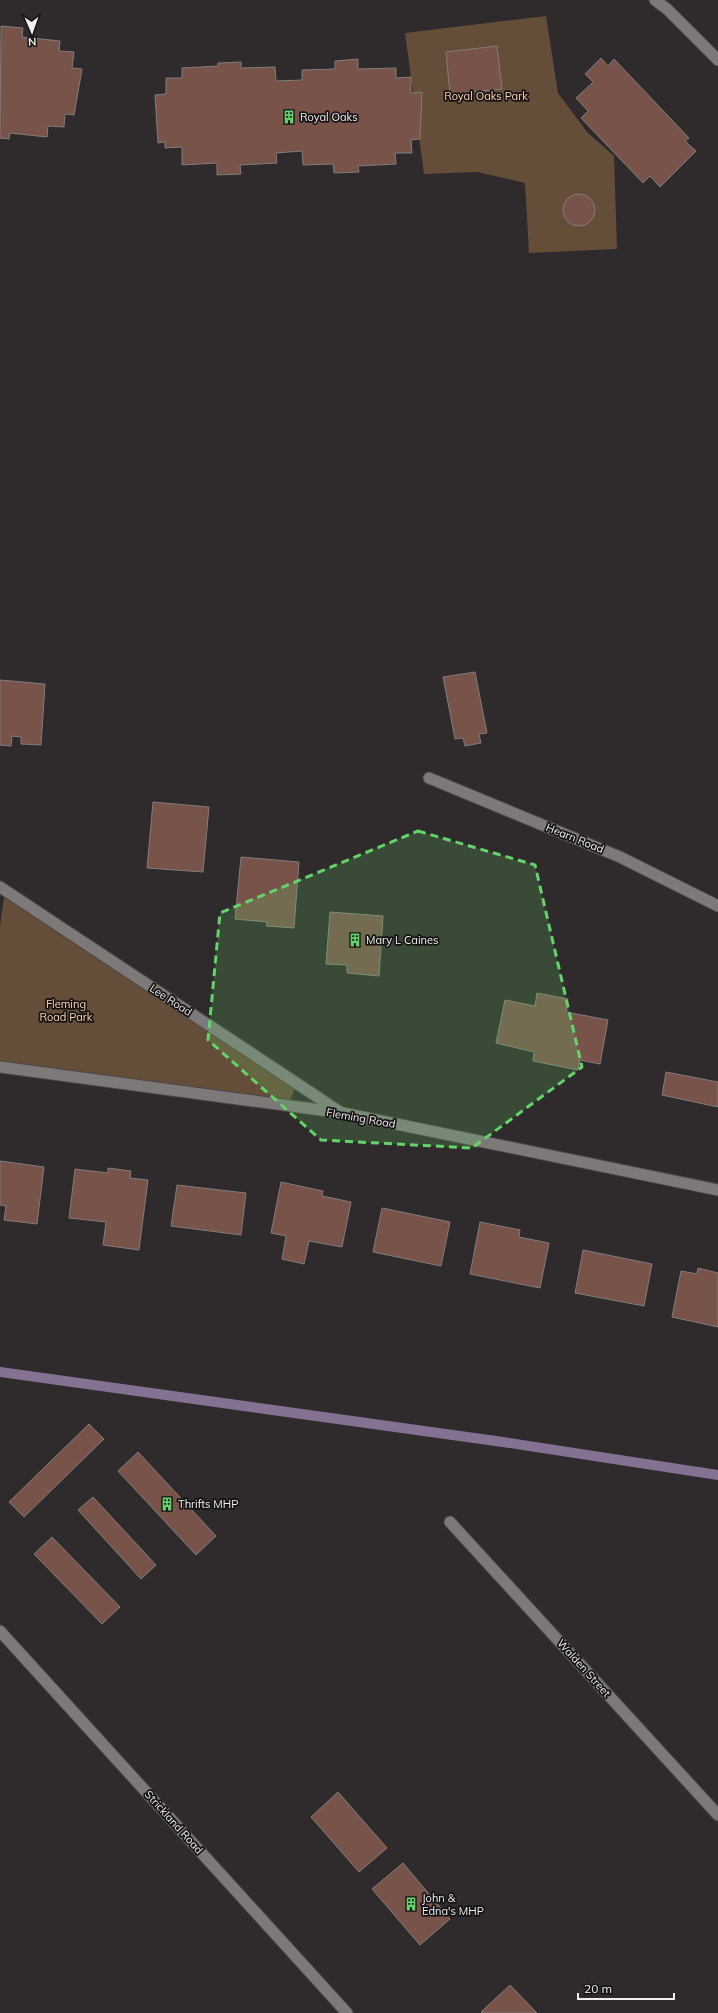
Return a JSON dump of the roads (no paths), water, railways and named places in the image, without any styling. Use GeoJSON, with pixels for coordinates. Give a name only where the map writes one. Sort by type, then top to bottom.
{"type":"FeatureCollection","features":[{"type":"Feature","properties":{"kind":"street"},"geometry":{"type":"LineString","coordinates":[[655,0],[667,9],[718,60]]}},
{"type":"Feature","properties":{"kind":"street","name":"Hearn Road"},"geometry":{"type":"LineString","coordinates":[[430,778],[620,857],[718,906]]}},
{"type":"Feature","properties":{"kind":"street","name":"Lee Road"},"geometry":{"type":"LineString","coordinates":[[0,887],[343,1113]]}},
{"type":"Feature","properties":{"kind":"street","name":"Fleming Road"},"geometry":{"type":"LineString","coordinates":[[0,1067],[343,1113],[718,1190]]}},
{"type":"Feature","properties":{"kind":"street","name":"Walden Street"},"geometry":{"type":"LineString","coordinates":[[450,1522],[718,1815]]}},
{"type":"Feature","properties":{"kind":"street","name":"Strickland Road"},"geometry":{"type":"LineString","coordinates":[[0,1630],[348,2013]]}},
{"type":"Feature","properties":{"kind":"waterway"},"geometry":{"type":"LineString","coordinates":[[0,1372],[503,1442],[718,1475]]}},
{"type":"Feature","properties":{"kind":"place","name":"Royal Oaks"},"geometry":{"type":"Point","coordinates":[289,117]}},
{"type":"Feature","properties":{"kind":"place","name":"Mary L Caines"},"geometry":{"type":"Point","coordinates":[355,940]}},
{"type":"Feature","properties":{"kind":"place","name":"Thrifts MHP"},"geometry":{"type":"Point","coordinates":[167,1504]}},
{"type":"Feature","properties":{"kind":"place","name":"John & Edna's MHP"},"geometry":{"type":"Point","coordinates":[411,1904]}},
{"type":"Feature","properties":{"kind":"park label","name":"Royal Oaks Park"},"geometry":{"type":"Point","coordinates":[486,96]}},
{"type":"Feature","properties":{"kind":"park label","name":"Fleming Road Park"},"geometry":{"type":"Point","coordinates":[66,1010]}}]}
